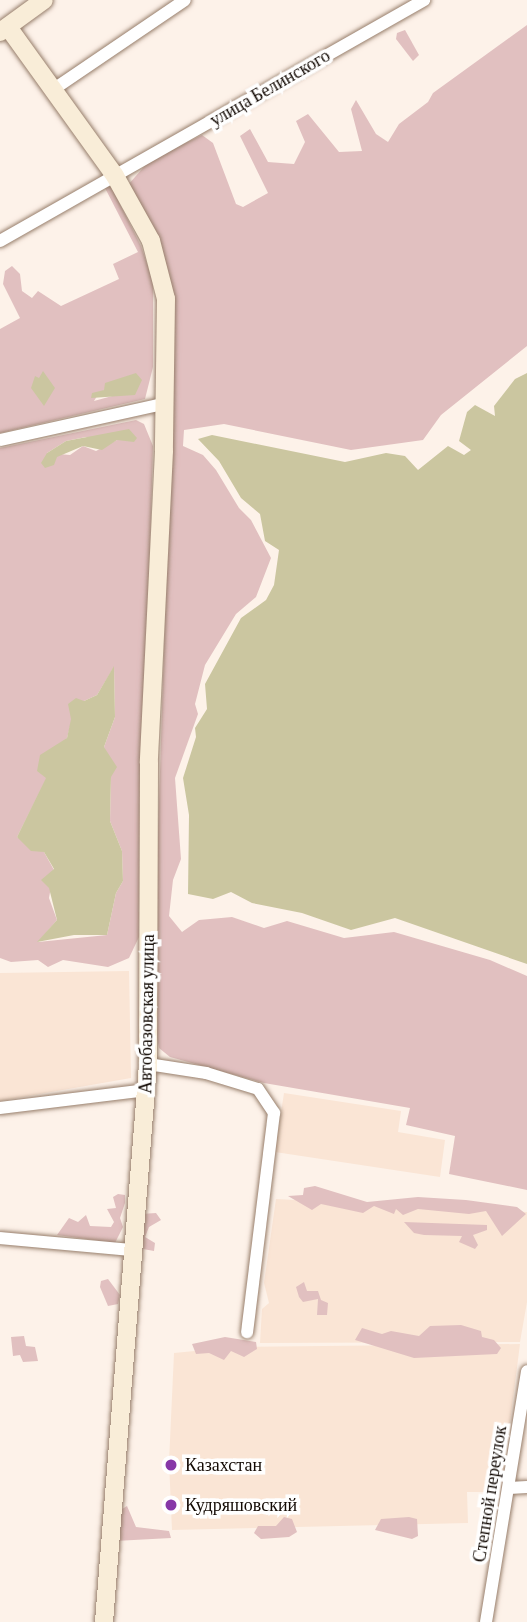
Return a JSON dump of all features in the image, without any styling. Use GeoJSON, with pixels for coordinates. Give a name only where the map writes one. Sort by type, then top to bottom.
{"type":"FeatureCollection","features":[{"type":"Feature","properties":{"kind":"street"},"geometry":{"type":"LineString","coordinates":[[0,440],[163,404],[166,299],[151,242],[115,176],[54,89],[4,29],[44,0]]}},
{"type":"Feature","properties":{"kind":"street"},"geometry":{"type":"LineString","coordinates":[[54,89],[186,0]]}},
{"type":"Feature","properties":{"kind":"street","name":"улица Белинского"},"geometry":{"type":"LineString","coordinates":[[0,241],[425,0]]}},
{"type":"Feature","properties":{"kind":"street","name":"Автобазовская улица"},"geometry":{"type":"LineString","coordinates":[[104,1622],[147,1090],[149,762],[163,404]]}},
{"type":"Feature","properties":{"kind":"street"},"geometry":{"type":"LineString","coordinates":[[148,1064],[206,1073],[258,1089],[274,1113],[247,1332]]}},
{"type":"Feature","properties":{"kind":"street"},"geometry":{"type":"LineString","coordinates":[[0,1108],[147,1090]]}},
{"type":"Feature","properties":{"kind":"street"},"geometry":{"type":"LineString","coordinates":[[0,1238],[133,1250]]}},
{"type":"Feature","properties":{"kind":"street","name":"Степной переулок"},"geometry":{"type":"LineString","coordinates":[[486,1622],[527,1371]]}},
{"type":"Feature","properties":{"kind":"street"},"geometry":{"type":"LineString","coordinates":[[509,1488],[527,1487]]}},
{"type":"Feature","properties":{"kind":"shaded area"},"geometry":{"type":"Polygon","coordinates":[[[527,25],[527,346],[441,415],[423,440],[351,450],[224,424],[184,430],[183,446],[203,455],[216,470],[239,508],[251,520],[271,558],[256,597],[236,614],[205,665],[195,704],[198,714],[175,778],[181,859],[173,880],[169,916],[182,932],[199,920],[232,917],[264,928],[287,921],[344,938],[394,932],[490,960],[527,976],[527,1190],[449,1174],[455,1136],[406,1125],[410,1108],[264,1083],[170,1057],[159,1048],[155,1027],[158,834],[175,304],[160,239],[128,185],[149,161],[202,135],[213,143],[236,204],[243,207],[268,193],[240,136],[250,129],[268,162],[294,164],[305,142],[296,121],[308,114],[339,152],[362,151],[351,109],[356,100],[376,134],[388,142],[399,124],[428,102],[433,93],[527,25]]]}},
{"type":"Feature","properties":{"kind":"shaded area"},"geometry":{"type":"Polygon","coordinates":[[[405,30],[419,55],[413,61],[396,39],[397,33],[405,30]]]}},
{"type":"Feature","properties":{"kind":"shaded area"},"geometry":{"type":"Polygon","coordinates":[[[111,186],[141,246],[153,281],[153,367],[145,399],[0,433],[0,329],[20,318],[3,284],[5,271],[12,266],[20,274],[22,291],[32,298],[38,291],[61,306],[119,279],[113,264],[138,252],[105,188],[111,186]],[[132,375],[99,393],[94,401],[123,393],[132,375]]]}},
{"type":"Feature","properties":{"kind":"shaded area"},"geometry":{"type":"Polygon","coordinates":[[[43,371],[55,388],[44,406],[31,388],[35,376],[39,378],[43,371]]]}},
{"type":"Feature","properties":{"kind":"shaded area"},"geometry":{"type":"Polygon","coordinates":[[[136,373],[142,380],[135,395],[91,398],[92,393],[104,390],[105,383],[136,373]]]}},
{"type":"Feature","properties":{"kind":"shaded area"},"geometry":{"type":"Polygon","coordinates":[[[527,373],[527,964],[395,918],[351,930],[302,913],[252,903],[231,892],[213,899],[188,894],[189,815],[183,778],[196,737],[195,728],[207,709],[205,684],[241,618],[266,600],[274,585],[279,550],[265,541],[260,514],[241,498],[219,461],[198,439],[212,435],[345,462],[386,453],[405,456],[418,470],[448,446],[464,455],[471,450],[459,441],[467,412],[475,405],[495,416],[494,406],[515,379],[527,373]]]}},
{"type":"Feature","properties":{"kind":"shaded area"},"geometry":{"type":"Polygon","coordinates":[[[136,420],[144,424],[153,446],[139,937],[129,958],[108,967],[63,960],[48,967],[38,960],[11,962],[0,958],[0,448],[136,420]],[[86,437],[66,441],[47,453],[70,455],[83,446],[96,451],[117,440],[137,438],[86,437]],[[114,667],[97,695],[84,701],[72,719],[67,738],[17,837],[44,852],[54,870],[49,898],[57,920],[38,942],[107,935],[116,893],[123,881],[122,851],[110,821],[111,777],[104,747],[115,717],[114,667]]]}},
{"type":"Feature","properties":{"kind":"shaded area"},"geometry":{"type":"Polygon","coordinates":[[[129,429],[137,438],[134,442],[117,440],[102,450],[83,446],[57,457],[54,465],[45,468],[41,463],[47,453],[66,441],[129,429]]]}},
{"type":"Feature","properties":{"kind":"shaded area"},"geometry":{"type":"Polygon","coordinates":[[[114,666],[115,717],[104,747],[117,767],[111,777],[110,821],[122,851],[123,881],[116,893],[107,935],[74,935],[37,942],[57,920],[49,888],[41,880],[54,869],[44,852],[31,851],[17,837],[46,778],[37,771],[40,755],[67,738],[71,719],[68,704],[76,698],[84,701],[97,695],[114,666]]]}},
{"type":"Feature","properties":{"kind":"shaded area"},"geometry":{"type":"Polygon","coordinates":[[[129,971],[131,1078],[0,1101],[0,973],[129,971]]]}},
{"type":"Feature","properties":{"kind":"shaded area"},"geometry":{"type":"Polygon","coordinates":[[[284,1093],[401,1111],[398,1132],[445,1140],[440,1177],[275,1152],[284,1093]]]}},
{"type":"Feature","properties":{"kind":"shaded area"},"geometry":{"type":"Polygon","coordinates":[[[315,1186],[367,1202],[418,1197],[466,1200],[517,1207],[526,1214],[502,1236],[486,1211],[469,1214],[418,1209],[403,1215],[396,1209],[394,1214],[374,1206],[363,1213],[321,1204],[312,1210],[288,1196],[303,1195],[304,1188],[315,1186]]]}},
{"type":"Feature","properties":{"kind":"shaded area"},"geometry":{"type":"Polygon","coordinates":[[[118,1194],[125,1195],[125,1203],[120,1218],[123,1227],[115,1243],[57,1235],[69,1218],[78,1222],[86,1215],[90,1226],[111,1227],[114,1222],[107,1209],[116,1208],[113,1197],[118,1194]]]}},
{"type":"Feature","properties":{"kind":"shaded area"},"geometry":{"type":"Polygon","coordinates":[[[276,1199],[527,1212],[527,1302],[520,1342],[260,1343],[262,1309],[269,1303],[264,1283],[276,1199]]]}},
{"type":"Feature","properties":{"kind":"shaded area"},"geometry":{"type":"Polygon","coordinates":[[[156,1213],[161,1220],[149,1227],[145,1237],[155,1243],[154,1251],[143,1249],[138,1243],[141,1214],[156,1213]]]}},
{"type":"Feature","properties":{"kind":"shaded area"},"geometry":{"type":"Polygon","coordinates":[[[404,1222],[487,1225],[487,1230],[473,1235],[478,1245],[475,1249],[459,1242],[462,1236],[414,1233],[404,1222]]]}},
{"type":"Feature","properties":{"kind":"shaded area"},"geometry":{"type":"Polygon","coordinates":[[[108,1279],[120,1295],[118,1304],[108,1306],[100,1287],[101,1281],[108,1279]]]}},
{"type":"Feature","properties":{"kind":"shaded area"},"geometry":{"type":"Polygon","coordinates":[[[304,1282],[307,1291],[318,1291],[321,1300],[328,1303],[327,1315],[317,1315],[318,1299],[303,1302],[299,1297],[296,1287],[304,1282]]]}},
{"type":"Feature","properties":{"kind":"shaded area"},"geometry":{"type":"Polygon","coordinates":[[[461,1325],[481,1331],[482,1337],[494,1340],[501,1348],[497,1354],[414,1358],[355,1340],[362,1328],[382,1334],[391,1331],[419,1336],[430,1326],[461,1325]]]}},
{"type":"Feature","properties":{"kind":"shaded area"},"geometry":{"type":"Polygon","coordinates":[[[24,1336],[26,1346],[35,1347],[38,1361],[23,1362],[20,1355],[13,1356],[11,1337],[24,1336]]]}},
{"type":"Feature","properties":{"kind":"shaded area"},"geometry":{"type":"Polygon","coordinates":[[[225,1337],[256,1342],[257,1349],[244,1357],[231,1351],[224,1360],[209,1353],[196,1354],[192,1344],[225,1337]]]}},
{"type":"Feature","properties":{"kind":"shaded area"},"geometry":{"type":"Polygon","coordinates":[[[520,1344],[501,1492],[467,1492],[468,1523],[172,1530],[169,1462],[174,1353],[236,1347],[520,1344]]]}},
{"type":"Feature","properties":{"kind":"shaded area"},"geometry":{"type":"Polygon","coordinates":[[[127,1506],[136,1527],[169,1531],[171,1538],[115,1541],[119,1511],[127,1506]]]}},
{"type":"Feature","properties":{"kind":"shaded area"},"geometry":{"type":"Polygon","coordinates":[[[284,1517],[292,1519],[297,1532],[289,1537],[261,1539],[254,1533],[258,1526],[276,1526],[284,1517]]]}},
{"type":"Feature","properties":{"kind":"shaded area"},"geometry":{"type":"Polygon","coordinates":[[[381,1519],[417,1519],[418,1536],[412,1539],[375,1530],[381,1519]]]}},
{"type":"Feature","properties":{"kind":"place","name":"Казахстан"},"geometry":{"type":"Point","coordinates":[171,1465]}},
{"type":"Feature","properties":{"kind":"place","name":"Кудряшовский"},"geometry":{"type":"Point","coordinates":[171,1505]}}]}
